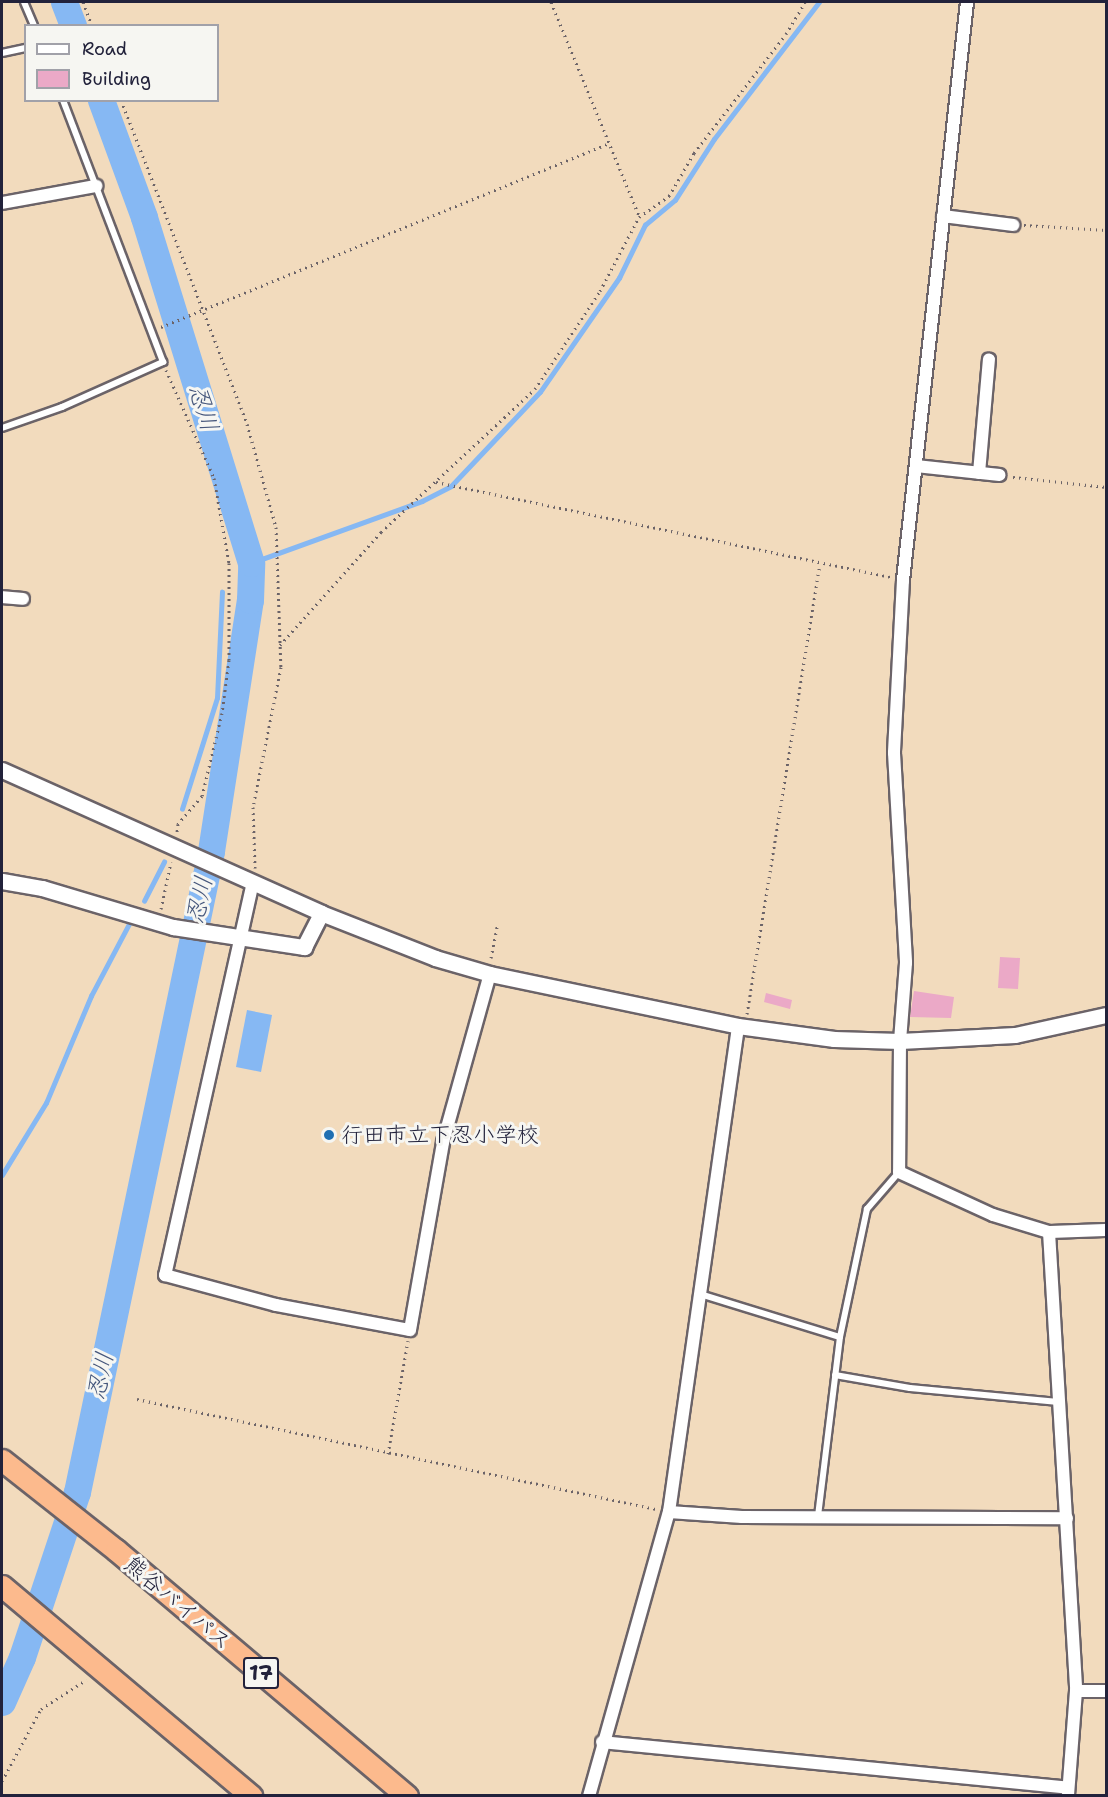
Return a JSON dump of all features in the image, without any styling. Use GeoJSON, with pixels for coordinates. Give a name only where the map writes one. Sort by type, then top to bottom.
{"type":"FeatureCollection","features":[{"type":"Feature","properties":{"kind":"highway","name":"熊谷バイパス"},"geometry":{"type":"LineString","coordinates":[[3,1461],[116,1550],[407,1796]]}},
{"type":"Feature","properties":{"kind":"highway"},"geometry":{"type":"LineString","coordinates":[[2,1586],[66,1643],[251,1796]]}},
{"type":"Feature","properties":{"kind":"street"},"geometry":{"type":"LineString","coordinates":[[967,2],[903,580],[894,753],[906,963],[900,1041],[899,1172],[993,1215],[1049,1232],[1107,1230]]}},
{"type":"Feature","properties":{"kind":"street"},"geometry":{"type":"LineString","coordinates":[[2,203],[96,186]]}},
{"type":"Feature","properties":{"kind":"street"},"geometry":{"type":"LineString","coordinates":[[943,216],[1013,225]]}},
{"type":"Feature","properties":{"kind":"street"},"geometry":{"type":"LineString","coordinates":[[979,473],[989,359]]}},
{"type":"Feature","properties":{"kind":"street"},"geometry":{"type":"LineString","coordinates":[[916,466],[1000,476]]}},
{"type":"Feature","properties":{"kind":"street"},"geometry":{"type":"LineString","coordinates":[[2,597],[23,598]]}},
{"type":"Feature","properties":{"kind":"street"},"geometry":{"type":"LineString","coordinates":[[2,770],[321,913],[435,958],[490,967],[741,1027],[834,1039],[900,1041],[1015,1035],[1107,1015]]}},
{"type":"Feature","properties":{"kind":"street"},"geometry":{"type":"LineString","coordinates":[[2,881],[42,888],[173,927],[304,947],[321,913]]}},
{"type":"Feature","properties":{"kind":"street"},"geometry":{"type":"LineString","coordinates":[[253,882],[236,936],[165,1275],[276,1305],[410,1330],[443,1142],[490,967]]}},
{"type":"Feature","properties":{"kind":"street"},"geometry":{"type":"LineString","coordinates":[[589,1796],[669,1512],[741,1027]]}},
{"type":"Feature","properties":{"kind":"street"},"geometry":{"type":"LineString","coordinates":[[603,1742],[1068,1792],[1076,1691],[1068,1518],[1058,1402],[1049,1232]]}},
{"type":"Feature","properties":{"kind":"street"},"geometry":{"type":"LineString","coordinates":[[669,1512],[1068,1518]]}},
{"type":"Feature","properties":{"kind":"street"},"geometry":{"type":"LineString","coordinates":[[1076,1691],[1107,1692]]}},
{"type":"Feature","properties":{"kind":"lane"},"geometry":{"type":"LineString","coordinates":[[24,2],[33,24]]}},
{"type":"Feature","properties":{"kind":"lane"},"geometry":{"type":"LineString","coordinates":[[2,54],[24,48]]}},
{"type":"Feature","properties":{"kind":"lane"},"geometry":{"type":"LineString","coordinates":[[2,428],[62,407],[163,362],[64,102]]}},
{"type":"Feature","properties":{"kind":"lane"},"geometry":{"type":"LineString","coordinates":[[818,1516],[840,1336],[867,1209],[899,1172]]}},
{"type":"Feature","properties":{"kind":"lane"},"geometry":{"type":"LineString","coordinates":[[700,1294],[840,1336]]}},
{"type":"Feature","properties":{"kind":"lane"},"geometry":{"type":"LineString","coordinates":[[835,1375],[910,1388],[1058,1402]]}},
{"type":"Feature","properties":{"kind":"path"},"geometry":{"type":"LineString","coordinates":[[83,2],[91,24]]}},
{"type":"Feature","properties":{"kind":"path"},"geometry":{"type":"LineString","coordinates":[[551,2],[639,217]]}},
{"type":"Feature","properties":{"kind":"path"},"geometry":{"type":"LineString","coordinates":[[280,645],[381,532],[436,482],[483,433],[535,389],[600,291],[639,217],[669,196],[694,153],[786,34],[806,2]]}},
{"type":"Feature","properties":{"kind":"path"},"geometry":{"type":"LineString","coordinates":[[122,102],[201,311],[247,424],[276,528],[280,645],[275,703],[253,807],[257,857],[253,882]]}},
{"type":"Feature","properties":{"kind":"path"},"geometry":{"type":"LineString","coordinates":[[152,331],[609,143]]}},
{"type":"Feature","properties":{"kind":"path"},"geometry":{"type":"LineString","coordinates":[[1013,225],[1107,230]]}},
{"type":"Feature","properties":{"kind":"path"},"geometry":{"type":"LineString","coordinates":[[163,362],[214,478],[229,563],[229,660],[222,713],[202,796]]}},
{"type":"Feature","properties":{"kind":"path"},"geometry":{"type":"LineString","coordinates":[[1000,476],[1107,487]]}},
{"type":"Feature","properties":{"kind":"path"},"geometry":{"type":"LineString","coordinates":[[436,482],[820,565],[903,580]]}},
{"type":"Feature","properties":{"kind":"path"},"geometry":{"type":"LineString","coordinates":[[741,1027],[820,565]]}},
{"type":"Feature","properties":{"kind":"path"},"geometry":{"type":"LineString","coordinates":[[490,967],[497,926]]}},
{"type":"Feature","properties":{"kind":"path"},"geometry":{"type":"LineString","coordinates":[[388,1454],[410,1330]]}},
{"type":"Feature","properties":{"kind":"path"},"geometry":{"type":"LineString","coordinates":[[137,1400],[669,1512]]}},
{"type":"Feature","properties":{"kind":"path"},"geometry":{"type":"LineString","coordinates":[[2,1781],[41,1709],[99,1670]]}},
{"type":"Feature","properties":{"kind":"water"},"geometry":{"type":"Polygon","coordinates":[[[247,1010],[272,1015],[261,1072],[236,1067],[247,1010]]]}},
{"type":"Feature","properties":{"kind":"building"},"geometry":{"type":"Polygon","coordinates":[[[1000,957],[1020,958],[1018,989],[998,988],[1000,957]]]}},
{"type":"Feature","properties":{"kind":"building"},"geometry":{"type":"Polygon","coordinates":[[[914,991],[954,997],[951,1018],[910,1017],[914,991]]]}},
{"type":"Feature","properties":{"kind":"building"},"geometry":{"type":"Polygon","coordinates":[[[766,993],[792,1000],[790,1009],[764,1002],[766,993]]]}},
{"type":"Feature","properties":{"kind":"waterway","name":"忍川"},"geometry":{"type":"LineString","coordinates":[[64,2],[72,24]]}},
{"type":"Feature","properties":{"kind":"waterway"},"geometry":{"type":"LineString","coordinates":[[251,563],[422,501],[451,486],[540,392],[619,278],[645,225],[675,200],[714,139],[819,2]]}},
{"type":"Feature","properties":{"kind":"waterway","name":"忍川"},"geometry":{"type":"LineString","coordinates":[[2,1702],[22,1657],[77,1492],[211,851],[250,600],[251,563],[144,217],[102,102]]}},
{"type":"Feature","properties":{"kind":"waterway"},"geometry":{"type":"LineString","coordinates":[[182,809],[217,698],[222,592]]}},
{"type":"Feature","properties":{"kind":"waterway"},"geometry":{"type":"LineString","coordinates":[[144,901],[164,862]]}},
{"type":"Feature","properties":{"kind":"waterway"},"geometry":{"type":"LineString","coordinates":[[2,1175],[46,1103],[91,996],[130,922]]}},
{"type":"Feature","properties":{"kind":"place","name":"行田市立下忍小学校"},"geometry":{"type":"Point","coordinates":[329,1135]}}]}
